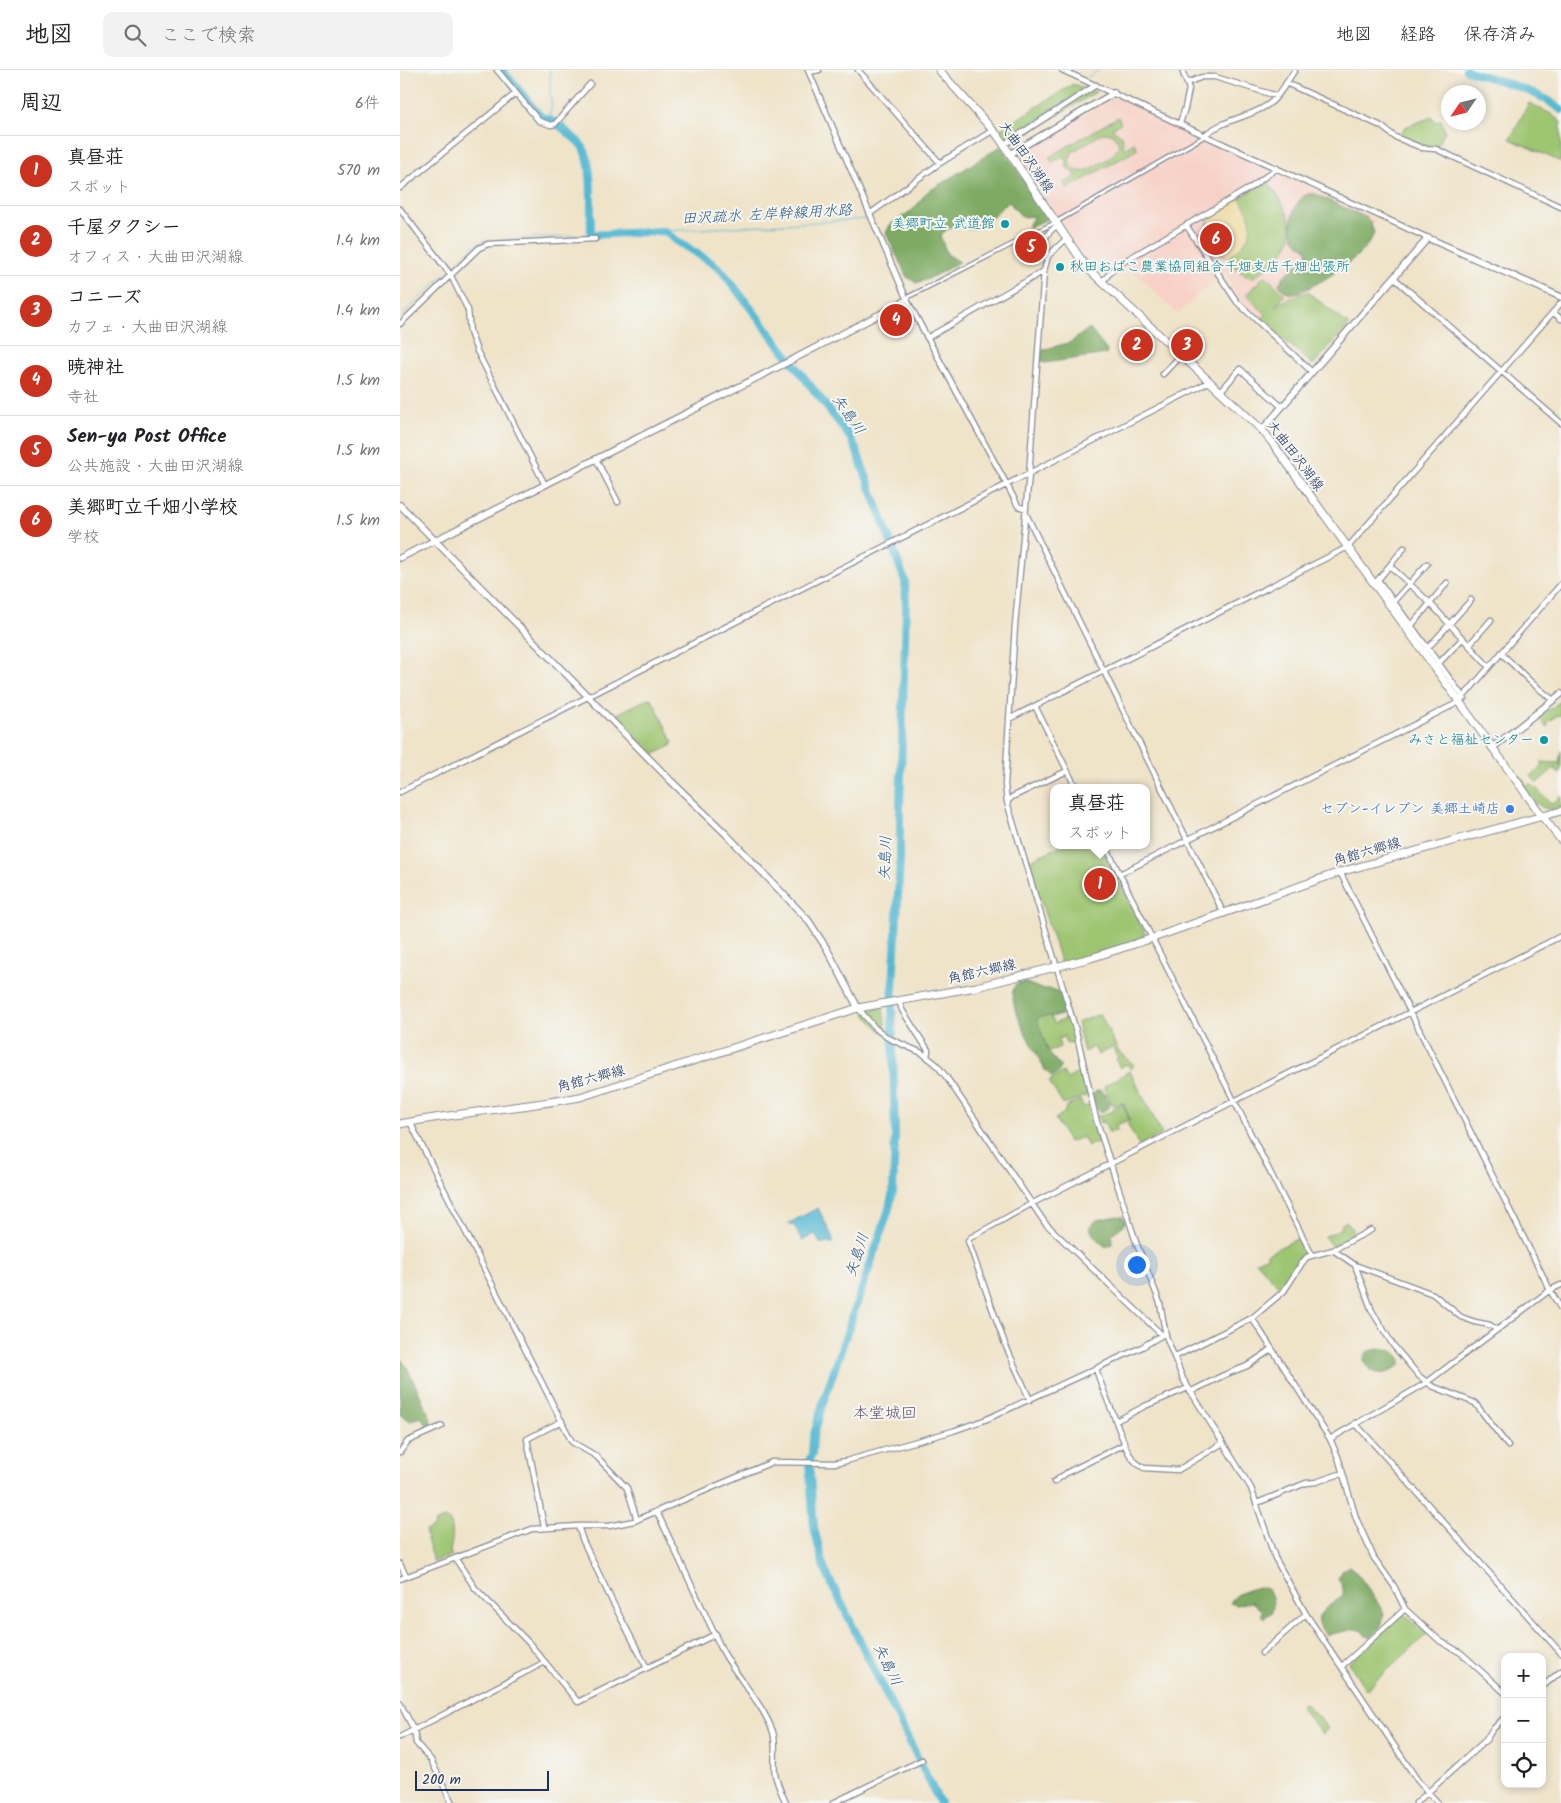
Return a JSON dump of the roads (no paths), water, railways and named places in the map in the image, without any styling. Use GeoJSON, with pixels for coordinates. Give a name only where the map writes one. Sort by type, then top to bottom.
{"type":"FeatureCollection","features":[{"type":"Feature","properties":{"kind":"main road","name":"大曲田沢湖線"},"geometry":{"type":"LineString","coordinates":[[938,70],[1010,154],[1086,267],[1262,430],[1376,582],[1461,700],[1492,748],[1561,840]]}},
{"type":"Feature","properties":{"kind":"main road","name":"角館六郷線"},"geometry":{"type":"LineString","coordinates":[[400,1124],[580,1097],[858,1008],[976,987],[1058,967],[1153,938],[1340,872],[1561,811]]}},
{"type":"Feature","properties":{"kind":"street"},"geometry":{"type":"LineString","coordinates":[[497,70],[539,121],[551,125],[557,122],[590,84]]}},
{"type":"Feature","properties":{"kind":"street"},"geometry":{"type":"LineString","coordinates":[[819,70],[809,71],[907,300],[1018,506],[1026,511],[1224,914]]}},
{"type":"Feature","properties":{"kind":"street"},"geometry":{"type":"LineString","coordinates":[[858,70],[940,163]]}},
{"type":"Feature","properties":{"kind":"street"},"geometry":{"type":"LineString","coordinates":[[1062,70],[1561,297]]}},
{"type":"Feature","properties":{"kind":"street"},"geometry":{"type":"LineString","coordinates":[[1180,123],[1189,89],[1182,70]]}},
{"type":"Feature","properties":{"kind":"street"},"geometry":{"type":"LineString","coordinates":[[400,558],[794,359],[907,300],[910,296],[1057,224],[1218,127],[1267,106],[1295,70]]}},
{"type":"Feature","properties":{"kind":"street"},"geometry":{"type":"LineString","coordinates":[[1187,82],[1208,76],[1276,96]]}},
{"type":"Feature","properties":{"kind":"street"},"geometry":{"type":"LineString","coordinates":[[1286,83],[1381,126],[1394,137],[1422,148],[1436,149],[1561,207]]}},
{"type":"Feature","properties":{"kind":"street"},"geometry":{"type":"LineString","coordinates":[[1003,145],[1096,85]]}},
{"type":"Feature","properties":{"kind":"street"},"geometry":{"type":"LineString","coordinates":[[400,188],[516,93]]}},
{"type":"Feature","properties":{"kind":"street"},"geometry":{"type":"LineString","coordinates":[[1010,154],[1114,93]]}},
{"type":"Feature","properties":{"kind":"street"},"geometry":{"type":"LineString","coordinates":[[871,213],[940,163],[992,131]]}},
{"type":"Feature","properties":{"kind":"street"},"geometry":{"type":"LineString","coordinates":[[1102,282],[1116,266],[1250,188],[1277,168]]}},
{"type":"Feature","properties":{"kind":"street"},"geometry":{"type":"LineString","coordinates":[[400,209],[450,274],[468,310],[470,332],[477,351],[545,485]]}},
{"type":"Feature","properties":{"kind":"street"},"geometry":{"type":"LineString","coordinates":[[1046,263],[1045,236],[1057,224]]}},
{"type":"Feature","properties":{"kind":"street"},"geometry":{"type":"LineString","coordinates":[[1186,225],[1237,302],[1312,372]]}},
{"type":"Feature","properties":{"kind":"street"},"geometry":{"type":"LineString","coordinates":[[1067,238],[1048,256],[1044,271],[1026,511],[1015,625],[1005,786],[1007,802],[1076,1030],[1096,1119],[1136,1242],[1160,1304],[1164,1334],[1189,1390],[1247,1481],[1275,1558],[1306,1614],[1418,1781],[1438,1803]]}},
{"type":"Feature","properties":{"kind":"street"},"geometry":{"type":"LineString","coordinates":[[1262,430],[1428,238]]}},
{"type":"Feature","properties":{"kind":"street"},"geometry":{"type":"LineString","coordinates":[[400,324],[474,251],[488,244],[595,239]]}},
{"type":"Feature","properties":{"kind":"street"},"geometry":{"type":"LineString","coordinates":[[927,338],[1044,271]]}},
{"type":"Feature","properties":{"kind":"street"},"geometry":{"type":"LineString","coordinates":[[1394,278],[1561,423]]}},
{"type":"Feature","properties":{"kind":"street"},"geometry":{"type":"LineString","coordinates":[[1009,719],[1348,547],[1561,303]]}},
{"type":"Feature","properties":{"kind":"street"},"geometry":{"type":"LineString","coordinates":[[1553,312],[1561,319]]}},
{"type":"Feature","properties":{"kind":"street"},"geometry":{"type":"LineString","coordinates":[[1163,374],[1181,356]]}},
{"type":"Feature","properties":{"kind":"street"},"geometry":{"type":"LineString","coordinates":[[1220,392],[1240,368],[1282,407]]}},
{"type":"Feature","properties":{"kind":"street"},"geometry":{"type":"LineString","coordinates":[[400,792],[1209,382]]}},
{"type":"Feature","properties":{"kind":"street"},"geometry":{"type":"LineString","coordinates":[[596,459],[618,502]]}},
{"type":"Feature","properties":{"kind":"street"},"geometry":{"type":"LineString","coordinates":[[400,505],[671,781],[726,834],[808,920],[827,949],[858,1008],[875,1028],[888,1038],[922,1053],[936,1064],[1031,1204],[1046,1223],[1164,1334]]}},
{"type":"Feature","properties":{"kind":"street"},"geometry":{"type":"LineString","coordinates":[[1404,548],[1376,582],[1411,626],[1461,700]]}},
{"type":"Feature","properties":{"kind":"street"},"geometry":{"type":"LineString","coordinates":[[1393,602],[1427,564]]}},
{"type":"Feature","properties":{"kind":"street"},"geometry":{"type":"LineString","coordinates":[[1390,566],[1430,603],[1489,667]]}},
{"type":"Feature","properties":{"kind":"street"},"geometry":{"type":"LineString","coordinates":[[1411,626],[1447,583]]}},
{"type":"Feature","properties":{"kind":"street"},"geometry":{"type":"LineString","coordinates":[[1120,874],[1461,700],[1561,584]]}},
{"type":"Feature","properties":{"kind":"street"},"geometry":{"type":"LineString","coordinates":[[1427,649],[1471,600]]}},
{"type":"Feature","properties":{"kind":"street"},"geometry":{"type":"LineString","coordinates":[[1469,645],[1491,620]]}},
{"type":"Feature","properties":{"kind":"street"},"geometry":{"type":"LineString","coordinates":[[1438,664],[1463,638]]}},
{"type":"Feature","properties":{"kind":"street"},"geometry":{"type":"LineString","coordinates":[[1501,653],[1532,683],[1554,700]]}},
{"type":"Feature","properties":{"kind":"street"},"geometry":{"type":"LineString","coordinates":[[1492,748],[1561,694]]}},
{"type":"Feature","properties":{"kind":"street"},"geometry":{"type":"LineString","coordinates":[[1035,706],[1074,784]]}},
{"type":"Feature","properties":{"kind":"street"},"geometry":{"type":"LineString","coordinates":[[1007,802],[1012,797],[1067,771]]}},
{"type":"Feature","properties":{"kind":"street"},"geometry":{"type":"LineString","coordinates":[[1107,849],[1312,1255]]}},
{"type":"Feature","properties":{"kind":"street"},"geometry":{"type":"LineString","coordinates":[[1340,872],[1550,1290],[1561,1308]]}},
{"type":"Feature","properties":{"kind":"street"},"geometry":{"type":"LineString","coordinates":[[1030,1400],[1005,1344],[968,1241],[1031,1204],[1561,936]]}},
{"type":"Feature","properties":{"kind":"street"},"geometry":{"type":"LineString","coordinates":[[898,1000],[902,1010],[928,1050],[928,1057]]}},
{"type":"Feature","properties":{"kind":"street"},"geometry":{"type":"LineString","coordinates":[[410,1122],[572,1442],[596,1456],[627,1488],[637,1520]]}},
{"type":"Feature","properties":{"kind":"street"},"geometry":{"type":"LineString","coordinates":[[1174,1357],[1252,1318],[1284,1291],[1302,1262],[1312,1255],[1333,1250],[1371,1230]]}},
{"type":"Feature","properties":{"kind":"street"},"geometry":{"type":"LineString","coordinates":[[1333,1250],[1355,1265],[1433,1294],[1461,1317],[1490,1325],[1497,1330]]}},
{"type":"Feature","properties":{"kind":"street"},"geometry":{"type":"LineString","coordinates":[[1355,1265],[1372,1311],[1401,1356],[1426,1383],[1475,1404],[1508,1446]]}},
{"type":"Feature","properties":{"kind":"street"},"geometry":{"type":"LineString","coordinates":[[1330,1439],[1426,1383],[1550,1290],[1561,1285]]}},
{"type":"Feature","properties":{"kind":"street"},"geometry":{"type":"LineString","coordinates":[[1252,1318],[1330,1439],[1338,1457],[1356,1518],[1374,1558],[1394,1586],[1405,1609],[1440,1641],[1461,1653],[1501,1689]]}},
{"type":"Feature","properties":{"kind":"street"},"geometry":{"type":"LineString","coordinates":[[400,1579],[532,1529],[621,1525],[637,1520],[772,1462],[834,1463],[846,1461],[953,1431],[987,1419],[1030,1400],[1142,1348],[1164,1334]]}},
{"type":"Feature","properties":{"kind":"street"},"geometry":{"type":"LineString","coordinates":[[1116,1421],[1145,1406],[1247,1366],[1272,1349]]}},
{"type":"Feature","properties":{"kind":"street"},"geometry":{"type":"LineString","coordinates":[[1096,1369],[1123,1445],[1134,1462],[1144,1468],[1178,1470],[1223,1443]]}},
{"type":"Feature","properties":{"kind":"street"},"geometry":{"type":"LineString","coordinates":[[544,1527],[527,1439],[562,1421]]}},
{"type":"Feature","properties":{"kind":"street"},"geometry":{"type":"LineString","coordinates":[[1355,1423],[1561,1653]]}},
{"type":"Feature","properties":{"kind":"street"},"geometry":{"type":"LineString","coordinates":[[400,1452],[408,1441],[442,1426]]}},
{"type":"Feature","properties":{"kind":"street"},"geometry":{"type":"LineString","coordinates":[[1054,1482],[1068,1472],[1123,1445]]}},
{"type":"Feature","properties":{"kind":"street"},"geometry":{"type":"LineString","coordinates":[[1256,1503],[1306,1483],[1316,1482],[1343,1473]]}},
{"type":"Feature","properties":{"kind":"street"},"geometry":{"type":"LineString","coordinates":[[657,1512],[731,1666],[755,1700],[773,1734],[775,1773],[786,1803]]}},
{"type":"Feature","properties":{"kind":"street"},"geometry":{"type":"LineString","coordinates":[[578,1526],[604,1584],[647,1668]]}},
{"type":"Feature","properties":{"kind":"street"},"geometry":{"type":"LineString","coordinates":[[455,1558],[475,1588],[529,1643],[578,1702],[716,1634]]}},
{"type":"Feature","properties":{"kind":"street"},"geometry":{"type":"LineString","coordinates":[[400,1564],[406,1576]]}},
{"type":"Feature","properties":{"kind":"street"},"geometry":{"type":"LineString","coordinates":[[1342,1666],[1405,1609]]}},
{"type":"Feature","properties":{"kind":"street"},"geometry":{"type":"LineString","coordinates":[[1262,1653],[1306,1614]]}},
{"type":"Feature","properties":{"kind":"street"},"geometry":{"type":"LineString","coordinates":[[400,1737],[545,1662]]}},
{"type":"Feature","properties":{"kind":"street"},"geometry":{"type":"LineString","coordinates":[[1546,1683],[1561,1670]]}},
{"type":"Feature","properties":{"kind":"street"},"geometry":{"type":"LineString","coordinates":[[400,1703],[414,1730],[416,1743],[430,1760],[452,1803]]}},
{"type":"Feature","properties":{"kind":"street"},"geometry":{"type":"LineString","coordinates":[[1416,1803],[1486,1740],[1501,1721]]}},
{"type":"Feature","properties":{"kind":"street"},"geometry":{"type":"LineString","coordinates":[[833,1803],[922,1760]]}},
{"type":"Feature","properties":{"kind":"water"},"geometry":{"type":"Polygon","coordinates":[[[818,1208],[833,1238],[833,1243],[820,1243],[815,1234],[802,1241],[794,1225],[791,1226],[789,1223],[818,1208]]]}},
{"type":"Feature","properties":{"kind":"waterway","name":"矢島川"},"geometry":{"type":"LineString","coordinates":[[502,70],[541,117],[559,125],[584,149],[589,167],[591,191],[591,235],[665,231],[678,242],[722,271],[850,437],[905,581],[900,860],[892,1006],[895,1138],[893,1192],[888,1212],[823,1403],[813,1438],[812,1454],[809,1461],[814,1528],[824,1568],[940,1803]]}},
{"type":"Feature","properties":{"kind":"waterway"},"geometry":{"type":"LineString","coordinates":[[548,118],[552,106],[550,70]]}},
{"type":"Feature","properties":{"kind":"waterway","name":"田沢疏水 左岸幹線用水路"},"geometry":{"type":"LineString","coordinates":[[1088,77],[1099,70]]}},
{"type":"Feature","properties":{"kind":"waterway"},"geometry":{"type":"LineString","coordinates":[[1466,70],[1540,96],[1561,110]]}},
{"type":"Feature","properties":{"kind":"waterway","name":"田沢疏水 左岸幹線用水路"},"geometry":{"type":"LineString","coordinates":[[1005,140],[1084,89]]}},
{"type":"Feature","properties":{"kind":"waterway","name":"田沢疏水 左岸幹線用水路"},"geometry":{"type":"LineString","coordinates":[[665,231],[869,219]]}},
{"type":"Feature","properties":{"kind":"waterway","name":"田沢疏水 左岸幹線用水路"},"geometry":{"type":"LineString","coordinates":[[449,270],[472,247],[484,241],[591,235]]}},
{"type":"Feature","properties":{"kind":"waterway","name":"田沢疏水 左岸幹線用水路"},"geometry":{"type":"LineString","coordinates":[[400,317],[446,273]]}},
{"type":"Feature","properties":{"kind":"place","name":"美郷町立 武道館"},"geometry":{"type":"Point","coordinates":[1005,224]}},
{"type":"Feature","properties":{"kind":"place","name":"美郷町立千畑小学校"},"geometry":{"type":"Point","coordinates":[1216,239]}},
{"type":"Feature","properties":{"kind":"place","name":"Sen-ya Post Office"},"geometry":{"type":"Point","coordinates":[1031,247]}},
{"type":"Feature","properties":{"kind":"place","name":"秋田おばこ農業協同組合千畑支店千畑出張所"},"geometry":{"type":"Point","coordinates":[1060,267]}},
{"type":"Feature","properties":{"kind":"place","name":"暁神社"},"geometry":{"type":"Point","coordinates":[896,320]}},
{"type":"Feature","properties":{"kind":"place","name":"千屋タクシー"},"geometry":{"type":"Point","coordinates":[1137,345]}},
{"type":"Feature","properties":{"kind":"place","name":"コニーズ"},"geometry":{"type":"Point","coordinates":[1187,345]}},
{"type":"Feature","properties":{"kind":"place","name":"みさと福祉センター"},"geometry":{"type":"Point","coordinates":[1544,740]}},
{"type":"Feature","properties":{"kind":"place","name":"セブン-イレブン 美郷土崎店"},"geometry":{"type":"Point","coordinates":[1510,809]}},
{"type":"Feature","properties":{"kind":"place","name":"真昼荘"},"geometry":{"type":"Point","coordinates":[1100,884]}},
{"type":"Feature","properties":{"kind":"district","name":"本堂城回"},"geometry":{"type":"Point","coordinates":[885,1413]}}]}
